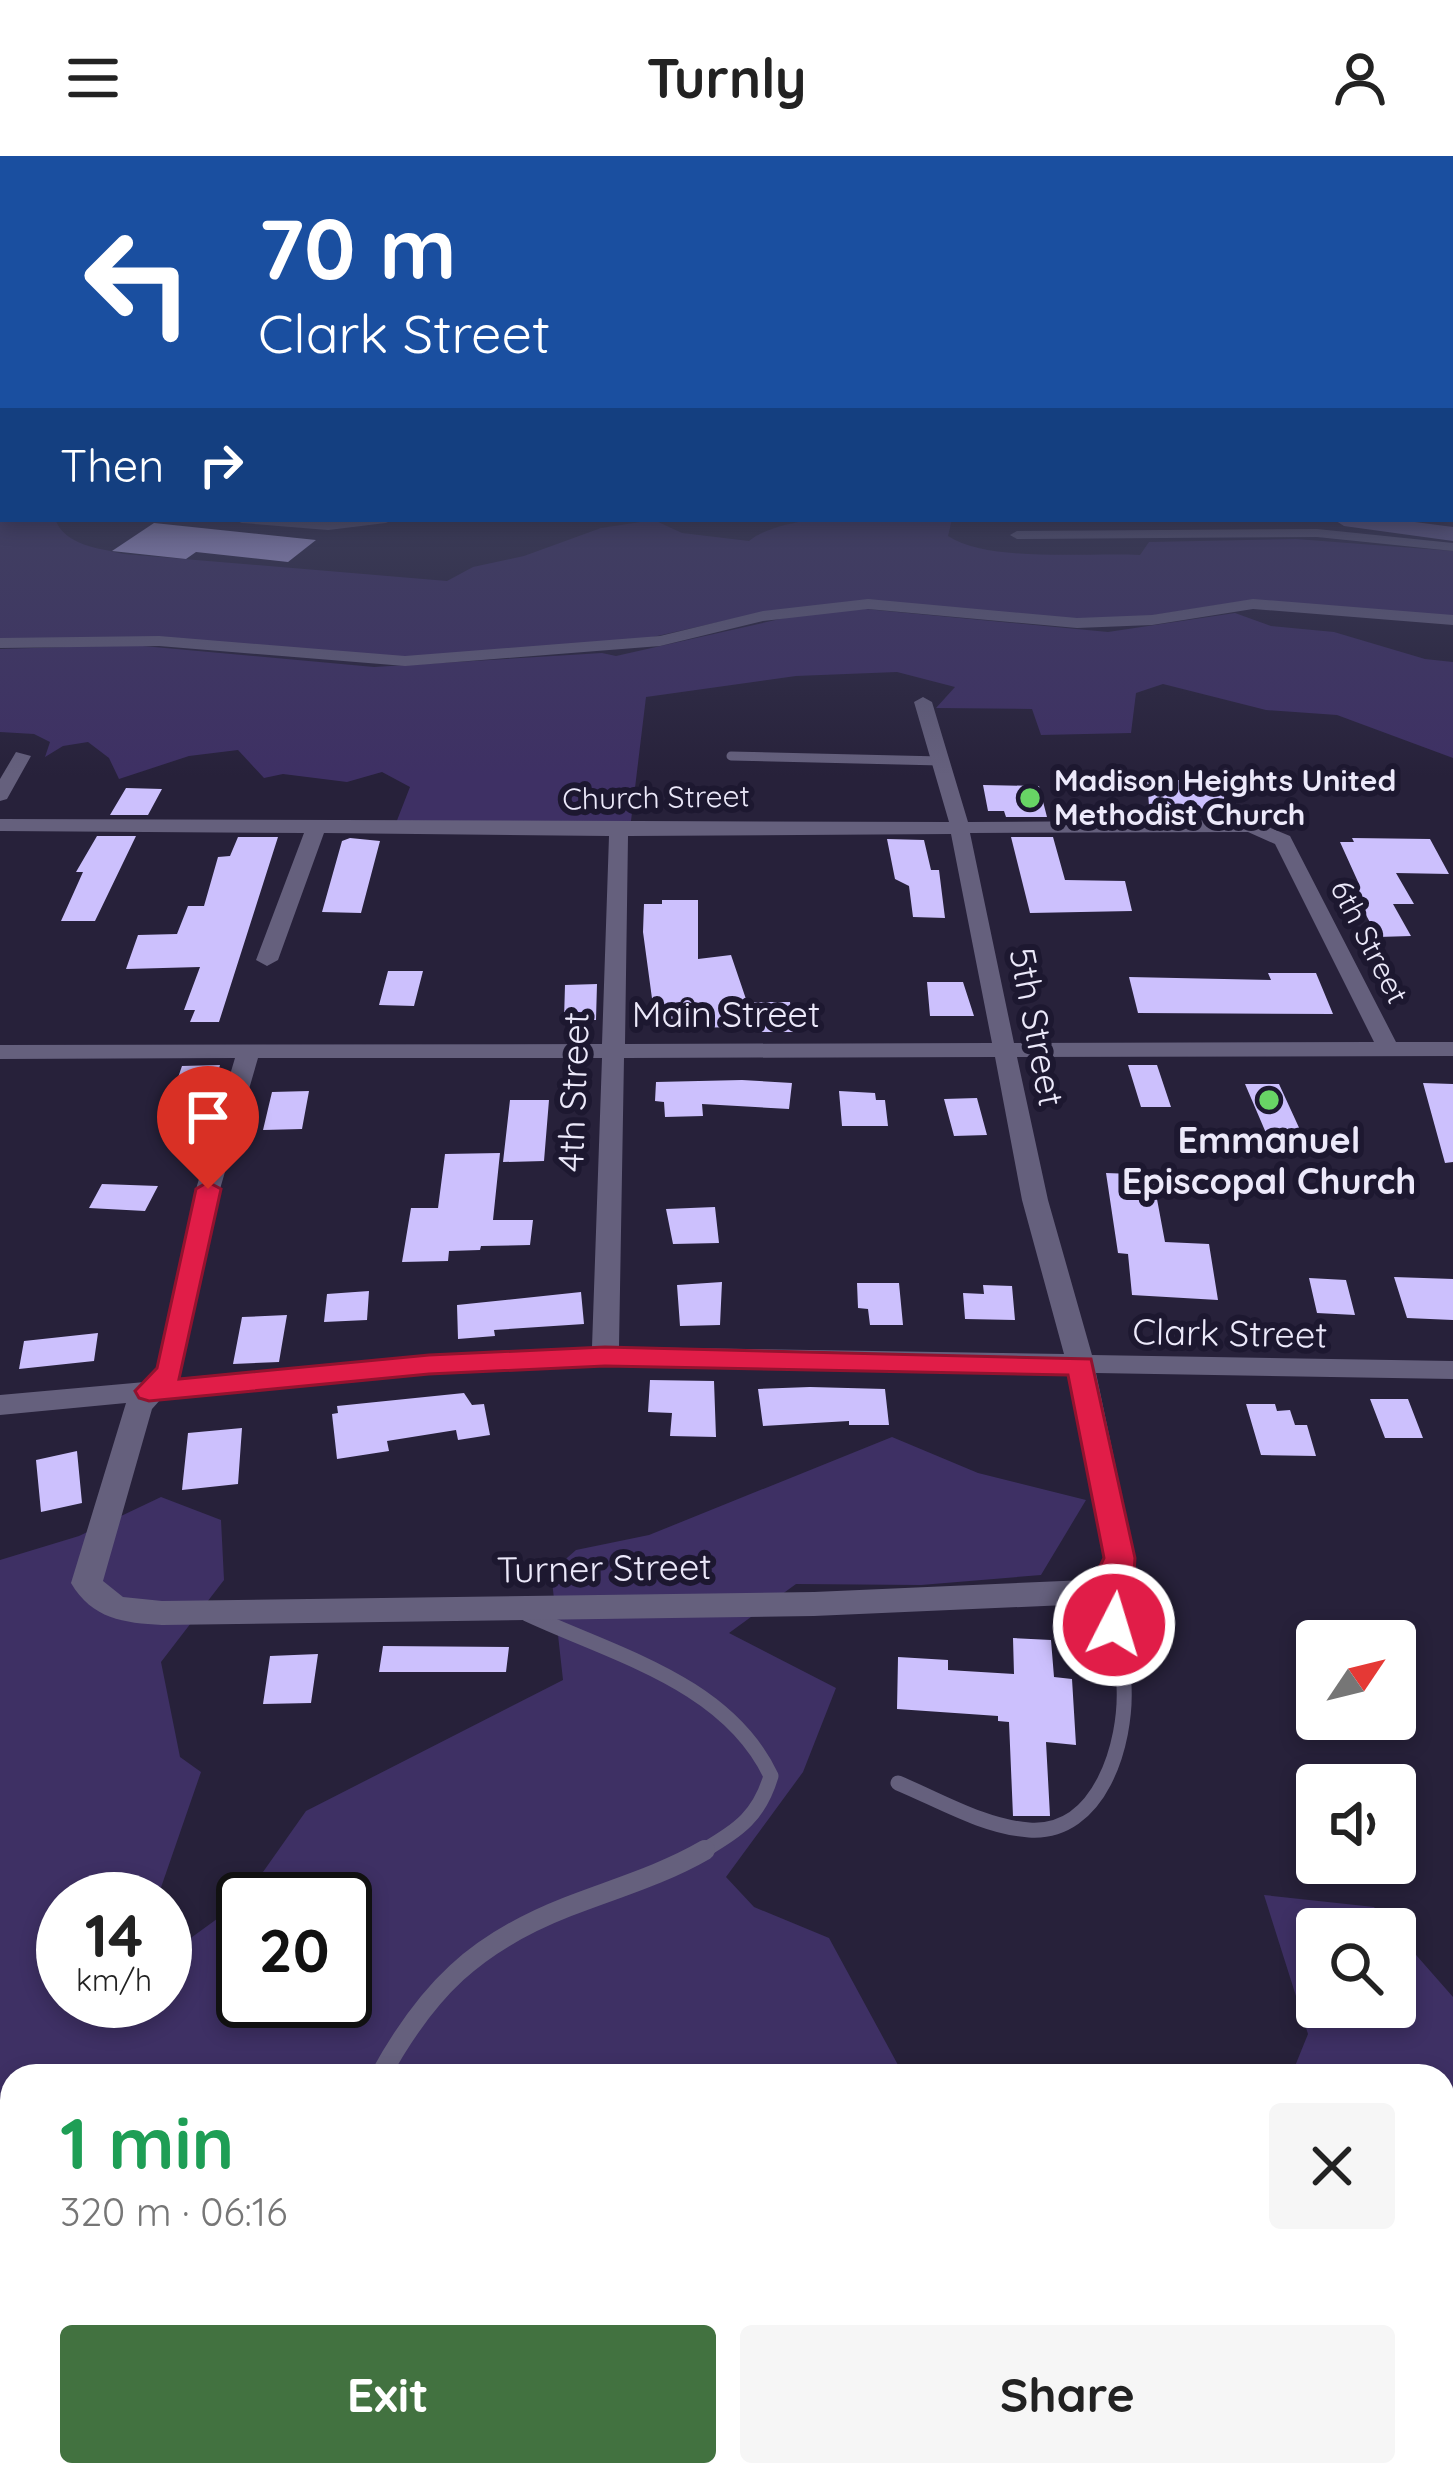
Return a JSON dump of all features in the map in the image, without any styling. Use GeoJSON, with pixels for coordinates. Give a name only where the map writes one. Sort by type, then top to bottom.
{"type":"FeatureCollection","features":[{"type":"Feature","properties":{"kind":"street"},"geometry":{"type":"LineString","coordinates":[[0,643],[159,641],[404,661],[660,641],[764,616],[868,604],[1060,623],[1151,620],[1253,604],[1453,620]]}},
{"type":"Feature","properties":{"kind":"street","name":"5th Street"},"geometry":{"type":"LineString","coordinates":[[923,702],[959,825],[1035,1200],[1081,1366]]}},
{"type":"Feature","properties":{"kind":"street"},"geometry":{"type":"LineString","coordinates":[[0,795],[22,756]]}},
{"type":"Feature","properties":{"kind":"street","name":"Church Street"},"geometry":{"type":"LineString","coordinates":[[0,825],[1251,826],[1283,840],[1295,863]]}},
{"type":"Feature","properties":{"kind":"street"},"geometry":{"type":"LineString","coordinates":[[267,960],[316,828]]}},
{"type":"Feature","properties":{"kind":"street","name":"4th Street"},"geometry":{"type":"LineString","coordinates":[[605,1356],[619,829]]}},
{"type":"Feature","properties":{"kind":"street","name":"6th Street"},"geometry":{"type":"LineString","coordinates":[[1295,863],[1388,1048]]}},
{"type":"Feature","properties":{"kind":"street","name":"Main Street"},"geometry":{"type":"LineString","coordinates":[[0,1052],[1453,1048]]}},
{"type":"Feature","properties":{"kind":"street"},"geometry":{"type":"LineString","coordinates":[[149,1391],[170,1372],[208,1189],[248,1053]]}},
{"type":"Feature","properties":{"kind":"street","name":"Clark Street"},"geometry":{"type":"LineString","coordinates":[[0,1405],[429,1364],[605,1356],[1453,1370]]}},
{"type":"Feature","properties":{"kind":"street"},"geometry":{"type":"LineString","coordinates":[[1081,1366],[1120,1558],[1118,1573],[1107,1585]]}},
{"type":"Feature","properties":{"kind":"street","name":"Turner Street"},"geometry":{"type":"LineString","coordinates":[[149,1391],[139,1405],[87,1583],[99,1601],[116,1610],[837,1604],[1089,1592],[1107,1585]]}},
{"type":"Feature","properties":{"kind":"lane"},"geometry":{"type":"LineString","coordinates":[[730,756],[941,760]]}},
{"type":"Feature","properties":{"kind":"lane"},"geometry":{"type":"LineString","coordinates":[[898,1783],[1032,1831],[1058,1827],[1078,1815],[1095,1796],[1113,1760],[1122,1723],[1125,1689],[1107,1585]]}},
{"type":"Feature","properties":{"kind":"lane"},"geometry":{"type":"LineString","coordinates":[[386,2064],[406,2026],[445,1979],[481,1952],[541,1917],[706,1851],[748,1823],[764,1807],[772,1786],[772,1768],[764,1753],[737,1721],[702,1696],[517,1609]]}},
{"type":"Feature","properties":{"kind":"shaded area"},"geometry":{"type":"Polygon","coordinates":[[[0,558],[168,558],[447,581],[473,567],[516,558],[1453,558],[1453,617],[1251,600],[1148,616],[1076,620],[867,601],[759,613],[635,641],[405,657],[162,638],[0,640],[0,558]]]}},
{"type":"Feature","properties":{"kind":"shaded area"},"geometry":{"type":"Polygon","coordinates":[[[865,609],[1108,632],[1235,613],[1271,626],[1334,632],[1425,659],[1453,662],[1453,758],[1337,715],[1266,710],[1163,684],[1136,693],[1131,733],[1041,735],[1032,709],[936,708],[955,687],[897,672],[796,676],[646,697],[631,821],[396,823],[410,787],[382,772],[347,782],[283,774],[264,778],[238,750],[189,756],[119,779],[109,758],[88,742],[63,746],[45,757],[50,742],[34,734],[0,732],[0,649],[132,645],[374,667],[602,653],[616,656],[798,615],[865,609]]]}},
{"type":"Feature","properties":{"kind":"shaded area"},"geometry":{"type":"Polygon","coordinates":[[[892,1437],[978,1473],[1086,1500],[1041,1575],[921,1585],[796,1584],[729,1633],[836,1688],[803,1772],[726,1877],[754,1907],[829,1938],[897,2064],[0,2064],[0,1560],[79,1536],[161,1497],[221,1520],[224,1580],[161,1662],[180,1757],[201,1772],[166,1872],[36,1872],[36,2028],[192,2028],[192,1937],[216,1920],[216,2028],[372,2028],[372,1872],[263,1872],[306,1811],[563,1680],[551,1572],[576,1550],[649,1535],[892,1437]]]}},
{"type":"Feature","properties":{"kind":"shaded area"},"geometry":{"type":"Polygon","coordinates":[[[1264,1895],[1375,1908],[1296,1908],[1296,1996],[1264,1895]]]}},
{"type":"Feature","properties":{"kind":"shaded area"},"geometry":{"type":"Polygon","coordinates":[[[1416,1955],[1453,1997],[1453,2064],[1296,2064],[1306,2028],[1416,2028],[1416,1955]]]}},
{"type":"Feature","properties":{"kind":"building"},"geometry":{"type":"Polygon","coordinates":[[[248,558],[293,558],[288,562],[248,558]]]}},
{"type":"Feature","properties":{"kind":"building"},"geometry":{"type":"Polygon","coordinates":[[[1147,778],[1223,783],[1225,810],[1149,806],[1147,778]]]}},
{"type":"Feature","properties":{"kind":"building"},"geometry":{"type":"Polygon","coordinates":[[[983,785],[1039,786],[1047,817],[1006,817],[1004,811],[988,811],[983,785]]]}},
{"type":"Feature","properties":{"kind":"building"},"geometry":{"type":"Polygon","coordinates":[[[126,788],[162,789],[148,815],[110,815],[126,788]]]}},
{"type":"Feature","properties":{"kind":"building"},"geometry":{"type":"Polygon","coordinates":[[[97,836],[136,836],[95,921],[61,921],[83,872],[76,872],[97,836]]]}},
{"type":"Feature","properties":{"kind":"building"},"geometry":{"type":"Polygon","coordinates":[[[238,837],[278,837],[219,1022],[190,1022],[195,1010],[184,1010],[200,967],[126,969],[138,935],[177,934],[188,906],[204,906],[218,857],[230,856],[238,837]]]}},
{"type":"Feature","properties":{"kind":"building"},"geometry":{"type":"Polygon","coordinates":[[[1011,837],[1053,837],[1065,880],[1125,881],[1132,911],[1030,913],[1011,837]]]}},
{"type":"Feature","properties":{"kind":"building"},"geometry":{"type":"Polygon","coordinates":[[[1352,838],[1430,839],[1449,874],[1396,873],[1414,904],[1393,904],[1411,936],[1378,937],[1349,884],[1359,884],[1340,842],[1354,842],[1352,838]]]}},
{"type":"Feature","properties":{"kind":"building"},"geometry":{"type":"Polygon","coordinates":[[[887,839],[924,840],[931,870],[939,870],[945,918],[913,917],[909,886],[895,879],[887,839]]]}},
{"type":"Feature","properties":{"kind":"building"},"geometry":{"type":"Polygon","coordinates":[[[342,841],[380,841],[361,913],[322,912],[342,841]]]}},
{"type":"Feature","properties":{"kind":"building"},"geometry":{"type":"Polygon","coordinates":[[[662,900],[698,900],[698,959],[731,955],[747,1002],[790,1002],[793,1032],[760,1032],[760,1027],[656,1028],[643,932],[644,904],[662,904],[662,900]]]}},
{"type":"Feature","properties":{"kind":"building"},"geometry":{"type":"Polygon","coordinates":[[[388,971],[423,971],[414,1006],[379,1005],[388,971]]]}},
{"type":"Feature","properties":{"kind":"building"},"geometry":{"type":"Polygon","coordinates":[[[1268,973],[1316,973],[1333,1014],[1138,1013],[1129,977],[1271,980],[1268,973]]]}},
{"type":"Feature","properties":{"kind":"building"},"geometry":{"type":"Polygon","coordinates":[[[927,982],[963,982],[974,1016],[930,1016],[927,982]]]}},
{"type":"Feature","properties":{"kind":"building"},"geometry":{"type":"Polygon","coordinates":[[[597,984],[596,1020],[564,1020],[565,985],[597,984]]]}},
{"type":"Feature","properties":{"kind":"building"},"geometry":{"type":"Polygon","coordinates":[[[220,1065],[211,1097],[171,1098],[182,1066],[220,1065]]]}},
{"type":"Feature","properties":{"kind":"building"},"geometry":{"type":"Polygon","coordinates":[[[1128,1065],[1157,1065],[1171,1107],[1141,1107],[1128,1065]]]}},
{"type":"Feature","properties":{"kind":"building"},"geometry":{"type":"Polygon","coordinates":[[[656,1082],[792,1083],[789,1109],[702,1104],[703,1116],[665,1117],[664,1102],[655,1101],[656,1082]]]}},
{"type":"Feature","properties":{"kind":"building"},"geometry":{"type":"Polygon","coordinates":[[[1423,1083],[1453,1084],[1453,1162],[1445,1163],[1423,1083]]]}},
{"type":"Feature","properties":{"kind":"building","name":"Emmanuel Episcopal Church"},"geometry":{"type":"Polygon","coordinates":[[[1245,1084],[1279,1084],[1301,1132],[1266,1133],[1245,1084]]]}},
{"type":"Feature","properties":{"kind":"building"},"geometry":{"type":"Polygon","coordinates":[[[309,1091],[302,1129],[263,1130],[272,1092],[309,1091]]]}},
{"type":"Feature","properties":{"kind":"building"},"geometry":{"type":"Polygon","coordinates":[[[839,1091],[875,1093],[876,1100],[885,1100],[888,1126],[842,1126],[839,1091]]]}},
{"type":"Feature","properties":{"kind":"building"},"geometry":{"type":"Polygon","coordinates":[[[977,1098],[987,1135],[954,1136],[944,1099],[977,1098]]]}},
{"type":"Feature","properties":{"kind":"building"},"geometry":{"type":"Polygon","coordinates":[[[510,1100],[549,1100],[544,1161],[503,1162],[510,1100]]]}},
{"type":"Feature","properties":{"kind":"building"},"geometry":{"type":"Polygon","coordinates":[[[500,1153],[493,1220],[533,1220],[530,1245],[481,1246],[480,1250],[449,1251],[448,1261],[402,1262],[411,1208],[438,1208],[445,1154],[500,1153]]]}},
{"type":"Feature","properties":{"kind":"building"},"geometry":{"type":"Polygon","coordinates":[[[1106,1173],[1133,1174],[1134,1182],[1154,1183],[1165,1242],[1209,1244],[1218,1300],[1132,1295],[1128,1254],[1118,1253],[1106,1173]]]}},
{"type":"Feature","properties":{"kind":"building"},"geometry":{"type":"Polygon","coordinates":[[[102,1184],[158,1186],[145,1211],[89,1208],[102,1184]]]}},
{"type":"Feature","properties":{"kind":"building"},"geometry":{"type":"Polygon","coordinates":[[[715,1207],[719,1243],[673,1244],[666,1209],[715,1207]]]}},
{"type":"Feature","properties":{"kind":"building"},"geometry":{"type":"Polygon","coordinates":[[[1394,1277],[1453,1279],[1453,1320],[1407,1318],[1394,1277]]]}},
{"type":"Feature","properties":{"kind":"building"},"geometry":{"type":"Polygon","coordinates":[[[1309,1278],[1346,1280],[1355,1315],[1317,1313],[1309,1278]]]}},
{"type":"Feature","properties":{"kind":"building"},"geometry":{"type":"Polygon","coordinates":[[[722,1282],[720,1325],[680,1326],[677,1285],[722,1282]]]}},
{"type":"Feature","properties":{"kind":"building"},"geometry":{"type":"Polygon","coordinates":[[[857,1283],[899,1283],[903,1325],[870,1325],[868,1309],[858,1308],[857,1283]]]}},
{"type":"Feature","properties":{"kind":"building"},"geometry":{"type":"Polygon","coordinates":[[[983,1285],[1012,1286],[1015,1320],[965,1319],[963,1293],[984,1294],[983,1285]]]}},
{"type":"Feature","properties":{"kind":"building"},"geometry":{"type":"Polygon","coordinates":[[[369,1291],[367,1320],[324,1322],[327,1294],[369,1291]]]}},
{"type":"Feature","properties":{"kind":"building"},"geometry":{"type":"Polygon","coordinates":[[[581,1292],[584,1324],[494,1330],[495,1336],[458,1339],[457,1305],[581,1292]]]}},
{"type":"Feature","properties":{"kind":"building"},"geometry":{"type":"Polygon","coordinates":[[[287,1315],[279,1362],[233,1364],[242,1317],[287,1315]]]}},
{"type":"Feature","properties":{"kind":"building"},"geometry":{"type":"Polygon","coordinates":[[[98,1333],[94,1361],[19,1369],[24,1341],[98,1333]]]}},
{"type":"Feature","properties":{"kind":"building"},"geometry":{"type":"Polygon","coordinates":[[[650,1380],[714,1381],[716,1437],[670,1436],[672,1413],[648,1412],[650,1380]]]}},
{"type":"Feature","properties":{"kind":"building"},"geometry":{"type":"Polygon","coordinates":[[[758,1389],[885,1389],[889,1425],[849,1425],[849,1421],[763,1426],[758,1389]]]}},
{"type":"Feature","properties":{"kind":"building"},"geometry":{"type":"Polygon","coordinates":[[[464,1393],[472,1405],[484,1404],[490,1435],[458,1440],[456,1430],[387,1441],[389,1451],[337,1459],[332,1414],[338,1413],[337,1406],[464,1393]]]}},
{"type":"Feature","properties":{"kind":"building"},"geometry":{"type":"Polygon","coordinates":[[[1370,1399],[1408,1399],[1423,1438],[1385,1438],[1370,1399]]]}},
{"type":"Feature","properties":{"kind":"building"},"geometry":{"type":"Polygon","coordinates":[[[1246,1404],[1275,1404],[1277,1411],[1290,1410],[1295,1425],[1307,1425],[1316,1456],[1261,1455],[1246,1404]]]}},
{"type":"Feature","properties":{"kind":"building"},"geometry":{"type":"Polygon","coordinates":[[[242,1428],[238,1484],[182,1490],[188,1433],[242,1428]]]}},
{"type":"Feature","properties":{"kind":"building"},"geometry":{"type":"Polygon","coordinates":[[[77,1451],[82,1503],[41,1512],[36,1460],[77,1451]]]}},
{"type":"Feature","properties":{"kind":"building"},"geometry":{"type":"Polygon","coordinates":[[[1013,1638],[1051,1640],[1054,1677],[1072,1679],[1076,1745],[1046,1742],[1050,1816],[1013,1816],[1009,1722],[998,1721],[998,1716],[897,1709],[898,1657],[948,1660],[948,1670],[1014,1674],[1013,1638]]]}},
{"type":"Feature","properties":{"kind":"building"},"geometry":{"type":"Polygon","coordinates":[[[383,1646],[509,1647],[506,1672],[379,1672],[383,1646]]]}},
{"type":"Feature","properties":{"kind":"building"},"geometry":{"type":"Polygon","coordinates":[[[318,1654],[311,1703],[263,1704],[270,1656],[318,1654]]]}},
{"type":"Feature","properties":{"kind":"place","name":"Madison Heights United Methodist Church"},"geometry":{"type":"Point","coordinates":[1030,798]}},
{"type":"Feature","properties":{"kind":"place","name":"Emmanuel Episcopal Church"},"geometry":{"type":"Point","coordinates":[1269,1100]}},
{"type":"Feature","properties":{"kind":"route"},"geometry":{"type":"LineString","coordinates":[[208,1189],[170,1372],[149,1391],[429,1364],[605,1356],[1081,1366],[1120,1558],[1118,1573],[1107,1585],[1114,1625]]}}]}
